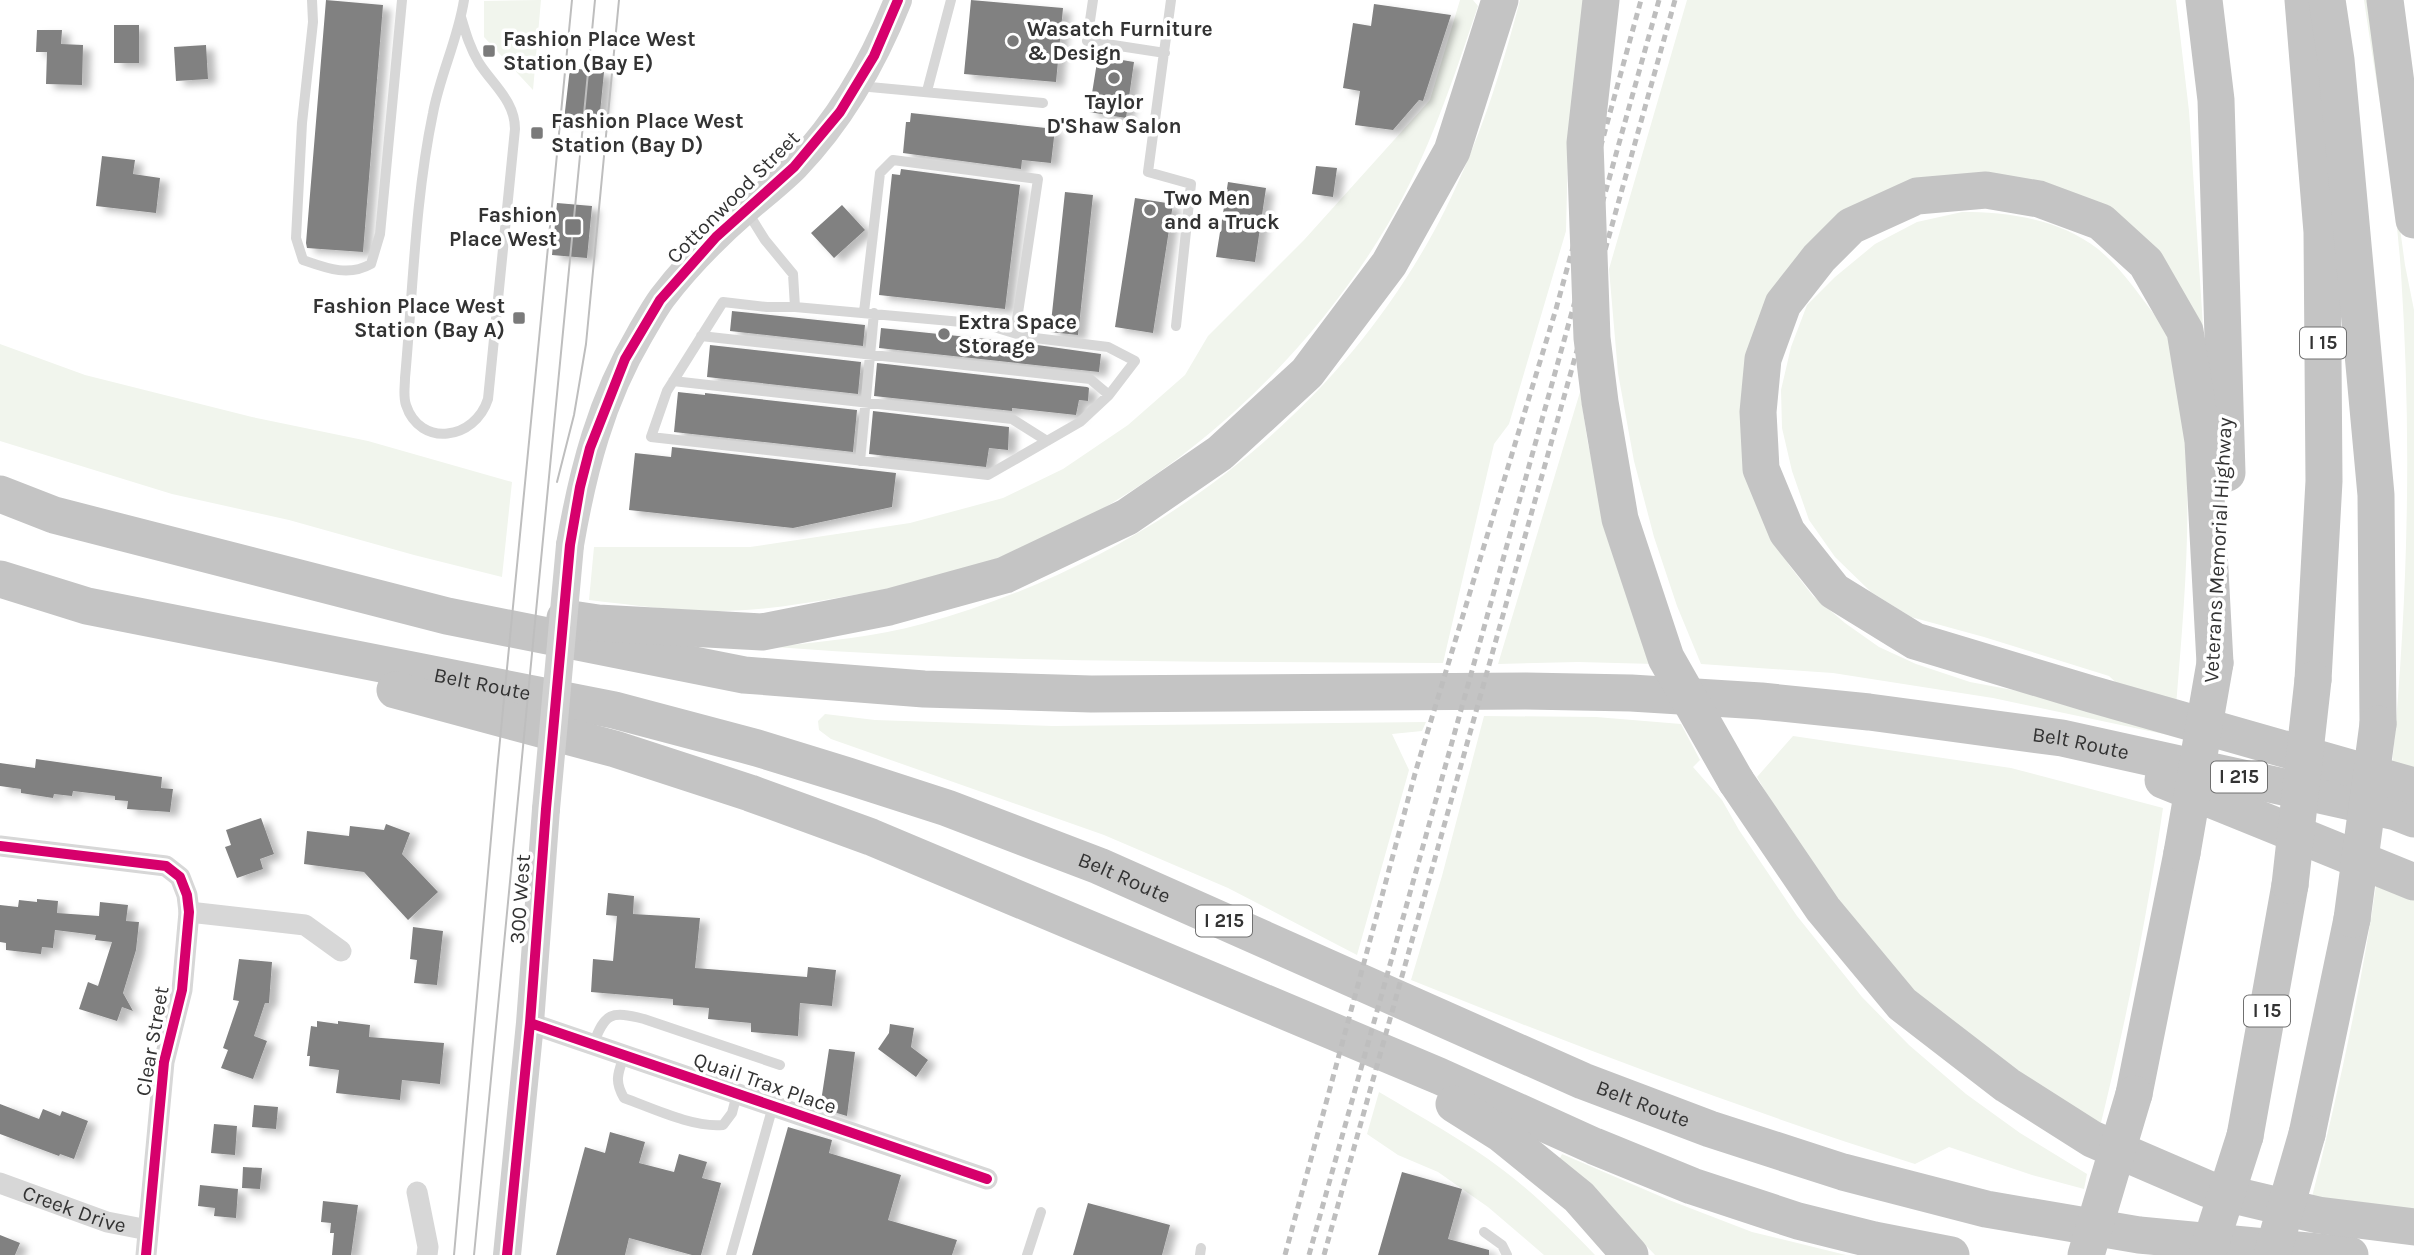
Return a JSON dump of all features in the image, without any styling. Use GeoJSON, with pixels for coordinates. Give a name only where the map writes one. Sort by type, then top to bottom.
{"type":"FeatureCollection","features":[{"type":"Feature","properties":{"kind":"highway"},"geometry":{"type":"LineString","coordinates":[[1601,0],[1585,143],[1592,338],[1620,519],[1666,658],[1736,780],[1824,909],[1902,1004],[2007,1085],[2092,1139],[2208,1189],[2318,1215],[2414,1227]]}},
{"type":"Feature","properties":{"kind":"highway","name":"Veterans Memorial Highway"},"geometry":{"type":"LineString","coordinates":[[2086,1255],[2134,1094],[2182,853],[2216,663],[2227,460],[2216,100],[2204,0]]}},
{"type":"Feature","properties":{"kind":"highway"},"geometry":{"type":"LineString","coordinates":[[2385,0],[2414,220]]}},
{"type":"Feature","properties":{"kind":"highway"},"geometry":{"type":"LineString","coordinates":[[278,572],[598,623],[762,632],[889,607],[1005,575],[1127,517],[1220,453],[1307,373],[1389,264],[1452,151],[1500,1]]}},
{"type":"Feature","properties":{"kind":"highway"},"geometry":{"type":"LineString","coordinates":[[2272,1255],[2307,1134],[2352,919],[2378,724],[2376,495],[2336,60],[2311,2]]}},
{"type":"Feature","properties":{"kind":"highway","name":"I 15"},"geometry":{"type":"LineString","coordinates":[[2207,1255],[2245,1136],[2290,885],[2313,680],[2324,481],[2322,232],[2311,2]]}},
{"type":"Feature","properties":{"kind":"highway"},"geometry":{"type":"LineString","coordinates":[[2216,663],[2203,441],[2185,331],[2146,263],[2101,222],[2039,199],[1986,191],[1917,196],[1851,226],[1819,258],[1783,304],[1763,359],[1758,412],[1761,469],[1787,532],[1834,591],[1915,641],[2414,786]]}},
{"type":"Feature","properties":{"kind":"highway","name":"Belt Route"},"geometry":{"type":"LineString","coordinates":[[0,494],[54,514],[447,616],[744,675],[924,689],[1091,694],[1526,691],[1631,693],[1760,701],[1869,712],[2062,738],[2396,811],[2414,819]]}},
{"type":"Feature","properties":{"kind":"highway","name":"Belt Route"},"geometry":{"type":"LineString","coordinates":[[0,579],[87,606],[614,710],[757,748],[848,776],[947,808],[1099,866],[1583,1081],[1710,1129],[1843,1172],[1986,1209],[2139,1235],[2350,1255]]}},
{"type":"Feature","properties":{"kind":"highway"},"geometry":{"type":"LineString","coordinates":[[87,606],[615,749],[750,793],[871,837],[1439,1076],[1594,1146],[1692,1186],[1798,1221],[1951,1255]]}},
{"type":"Feature","properties":{"kind":"highway"},"geometry":{"type":"LineString","coordinates":[[2062,738],[2414,882]]}},
{"type":"Feature","properties":{"kind":"highway"},"geometry":{"type":"LineString","coordinates":[[1214,982],[1437,1094],[1500,1133],[1579,1197],[1630,1255]]}},
{"type":"Feature","properties":{"kind":"street","name":"Cottonwood Street"},"geometry":{"type":"LineString","coordinates":[[570,545],[590,447],[625,359],[660,300],[691,263],[794,167],[840,112],[874,56],[898,0]]}},
{"type":"Feature","properties":{"kind":"street","name":"300 West"},"geometry":{"type":"LineString","coordinates":[[507,1255],[530,1023],[570,545]]}},
{"type":"Feature","properties":{"kind":"street","name":"Clear Street"},"geometry":{"type":"LineString","coordinates":[[0,846],[145,861],[166,866],[180,877],[187,895],[182,990],[164,1062],[146,1255]]}},
{"type":"Feature","properties":{"kind":"street"},"geometry":{"type":"LineString","coordinates":[[188,912],[305,925],[341,951]]}},
{"type":"Feature","properties":{"kind":"street","name":"Quail Trax Place"},"geometry":{"type":"LineString","coordinates":[[530,1023],[987,1179]]}},
{"type":"Feature","properties":{"kind":"street","name":"Creek Drive"},"geometry":{"type":"LineString","coordinates":[[0,1183],[107,1222],[148,1230]]}},
{"type":"Feature","properties":{"kind":"street"},"geometry":{"type":"LineString","coordinates":[[417,1192],[428,1247],[427,1255]]}},
{"type":"Feature","properties":{"kind":"lane"},"geometry":{"type":"LineString","coordinates":[[312,0],[313,22],[302,123],[296,238],[303,260],[334,271],[360,270],[371,264],[380,234],[402,0]]}},
{"type":"Feature","properties":{"kind":"lane"},"geometry":{"type":"LineString","coordinates":[[461,17],[468,43],[512,110],[515,129],[488,399],[485,410],[474,424],[451,434],[432,432],[416,422],[406,407],[404,396],[424,163],[433,110],[464,0]]}},
{"type":"Feature","properties":{"kind":"lane"},"geometry":{"type":"LineString","coordinates":[[927,91],[951,0]]}},
{"type":"Feature","properties":{"kind":"lane"},"geometry":{"type":"LineString","coordinates":[[1093,0],[1087,41],[1166,53]]}},
{"type":"Feature","properties":{"kind":"lane"},"geometry":{"type":"LineString","coordinates":[[1171,0],[1148,172],[1191,184],[1176,326]]}},
{"type":"Feature","properties":{"kind":"lane"},"geometry":{"type":"LineString","coordinates":[[856,86],[1043,103]]}},
{"type":"Feature","properties":{"kind":"lane"},"geometry":{"type":"LineString","coordinates":[[860,461],[870,354],[869,313],[880,173],[892,160],[1038,179],[1015,333]]}},
{"type":"Feature","properties":{"kind":"lane"},"geometry":{"type":"LineString","coordinates":[[746,209],[765,240],[793,274],[795,307]]}},
{"type":"Feature","properties":{"kind":"lane"},"geometry":{"type":"LineString","coordinates":[[723,302],[795,307],[984,324],[1027,337],[1108,347],[1135,361],[1109,396],[1080,422],[988,475],[651,437],[667,391],[723,302]]}},
{"type":"Feature","properties":{"kind":"lane"},"geometry":{"type":"LineString","coordinates":[[701,336],[1090,379],[1109,396]]}},
{"type":"Feature","properties":{"kind":"lane"},"geometry":{"type":"LineString","coordinates":[[673,381],[1012,419],[1047,441]]}},
{"type":"Feature","properties":{"kind":"lane"},"geometry":{"type":"LineString","coordinates":[[593,1045],[600,1024],[610,1015],[622,1014],[780,1065]]}},
{"type":"Feature","properties":{"kind":"lane"},"geometry":{"type":"LineString","coordinates":[[624,1056],[617,1087],[624,1098],[646,1106],[711,1126],[723,1125],[732,1113],[737,1094]]}},
{"type":"Feature","properties":{"kind":"lane"},"geometry":{"type":"LineString","coordinates":[[731,1255],[773,1106]]}},
{"type":"Feature","properties":{"kind":"lane"},"geometry":{"type":"LineString","coordinates":[[1027,1255],[1041,1212]]}},
{"type":"Feature","properties":{"kind":"lane"},"geometry":{"type":"LineString","coordinates":[[1484,1232],[1502,1245],[1507,1255]]}},
{"type":"Feature","properties":{"kind":"shaded area"},"geometry":{"type":"Polygon","coordinates":[[[541,0],[533,90],[484,37],[484,1],[541,0]]]}},
{"type":"Feature","properties":{"kind":"shaded area"},"geometry":{"type":"Polygon","coordinates":[[[1460,0],[1473,0],[1478,6],[1439,117],[1402,198],[1355,275],[1276,371],[1231,414],[1183,454],[1132,490],[1079,522],[1002,557],[888,589],[796,605],[734,611],[670,609],[589,600],[594,547],[750,547],[910,523],[1003,498],[1063,469],[1128,425],[1185,375],[1208,336],[1304,240],[1430,100],[1460,0]]]}},
{"type":"Feature","properties":{"kind":"shaded area"},"geometry":{"type":"Polygon","coordinates":[[[1520,0],[1584,0],[1568,149],[1566,231],[1509,424],[1494,444],[1443,663],[1026,659],[775,647],[868,635],[922,624],[1004,597],[1082,563],[1157,521],[1228,472],[1293,416],[1351,353],[1402,284],[1445,210],[1488,107],[1520,0]]]}},
{"type":"Feature","properties":{"kind":"shaded area"},"geometry":{"type":"Polygon","coordinates":[[[1687,0],[2176,0],[2189,111],[2204,342],[2120,223],[1925,184],[1771,302],[1766,525],[1789,565],[1813,596],[1879,647],[1916,664],[1970,682],[2061,699],[2173,736],[1993,698],[1833,673],[1701,664],[1677,606],[1654,537],[1634,461],[1618,373],[1609,269],[1687,0]]]}},
{"type":"Feature","properties":{"kind":"shaded area"},"geometry":{"type":"Polygon","coordinates":[[[2364,0],[2369,0],[2405,265],[2414,310],[2414,772],[2392,766],[2402,643],[2407,520],[2404,335],[2395,205],[2364,0]]]}},
{"type":"Feature","properties":{"kind":"shaded area"},"geometry":{"type":"Polygon","coordinates":[[[1962,212],[2033,219],[2083,239],[2098,249],[2134,287],[2172,344],[2180,373],[2187,486],[2186,560],[2176,706],[2128,694],[2109,676],[1911,617],[1871,592],[1835,557],[1809,520],[1792,471],[1782,428],[1781,390],[1791,347],[1807,305],[1835,277],[1875,244],[1917,222],[1962,212]]]}},
{"type":"Feature","properties":{"kind":"shaded area"},"geometry":{"type":"Polygon","coordinates":[[[0,344],[85,375],[252,417],[368,441],[512,482],[502,577],[289,520],[172,494],[0,441],[0,344]]]}},
{"type":"Feature","properties":{"kind":"shaded area"},"geometry":{"type":"Polygon","coordinates":[[[1580,392],[1588,444],[1606,517],[1655,664],[1498,664],[1580,392]]]}},
{"type":"Feature","properties":{"kind":"shaded area"},"geometry":{"type":"Polygon","coordinates":[[[825,714],[875,720],[1053,726],[1426,722],[1422,731],[1392,734],[1409,770],[1357,955],[1228,888],[1104,835],[831,739],[819,730],[818,721],[825,714]]]}},
{"type":"Feature","properties":{"kind":"shaded area"},"geometry":{"type":"Polygon","coordinates":[[[1484,716],[1596,717],[1681,724],[1700,760],[1693,767],[1722,800],[1797,916],[1862,997],[1909,1045],[1966,1094],[2020,1133],[2087,1174],[2084,1189],[1949,1147],[1915,1164],[1661,1077],[1411,980],[1442,876],[1484,716]]]}},
{"type":"Feature","properties":{"kind":"shaded area"},"geometry":{"type":"Polygon","coordinates":[[[1793,736],[2011,768],[2163,808],[2135,972],[2098,1135],[1914,992],[1829,891],[1788,831],[1757,777],[1793,736]]]}},
{"type":"Feature","properties":{"kind":"shaded area"},"geometry":{"type":"Polygon","coordinates":[[[2377,879],[2414,896],[2414,1229],[2308,1213],[2347,1047],[2377,879]]]}},
{"type":"Feature","properties":{"kind":"shaded area"},"geometry":{"type":"Polygon","coordinates":[[[1379,1092],[1458,1139],[1503,1170],[1595,1255],[1544,1255],[1488,1207],[1438,1172],[1398,1155],[1367,1134],[1379,1092]]]}},
{"type":"Feature","properties":{"kind":"shaded area"},"geometry":{"type":"Polygon","coordinates":[[[1562,1154],[1752,1232],[1846,1255],[1655,1255],[1559,1160],[1562,1154]]]}},
{"type":"Feature","properties":{"kind":"building"},"geometry":{"type":"Polygon","coordinates":[[[326,0],[383,5],[363,252],[307,248],[306,243],[326,0]]]}},
{"type":"Feature","properties":{"kind":"building","name":"Wasatch Furniture & Design"},"geometry":{"type":"Polygon","coordinates":[[[971,0],[1063,8],[1056,82],[964,74],[971,0]]]}},
{"type":"Feature","properties":{"kind":"building"},"geometry":{"type":"Polygon","coordinates":[[[1374,4],[1451,15],[1423,101],[1419,100],[1393,130],[1355,125],[1360,91],[1343,88],[1353,23],[1371,26],[1374,4]]]}},
{"type":"Feature","properties":{"kind":"building"},"geometry":{"type":"Polygon","coordinates":[[[114,25],[139,25],[139,63],[114,63],[114,25]]]}},
{"type":"Feature","properties":{"kind":"building"},"geometry":{"type":"Polygon","coordinates":[[[37,30],[62,30],[61,44],[83,45],[82,85],[46,84],[47,52],[36,52],[37,30]]]}},
{"type":"Feature","properties":{"kind":"building"},"geometry":{"type":"Polygon","coordinates":[[[206,45],[208,79],[176,81],[174,47],[206,45]]]}},
{"type":"Feature","properties":{"kind":"building"},"geometry":{"type":"Polygon","coordinates":[[[1098,56],[1134,62],[1126,118],[1089,112],[1098,56]]]}},
{"type":"Feature","properties":{"kind":"building"},"geometry":{"type":"Polygon","coordinates":[[[570,68],[604,72],[599,123],[564,120],[570,68]]]}},
{"type":"Feature","properties":{"kind":"building"},"geometry":{"type":"Polygon","coordinates":[[[911,113],[1055,129],[1051,163],[1022,160],[1021,169],[903,153],[906,122],[910,122],[911,113]]]}},
{"type":"Feature","properties":{"kind":"building"},"geometry":{"type":"Polygon","coordinates":[[[102,156],[135,160],[133,174],[160,178],[156,213],[96,206],[102,156]]]}},
{"type":"Feature","properties":{"kind":"building"},"geometry":{"type":"Polygon","coordinates":[[[1316,166],[1337,168],[1333,197],[1312,194],[1316,166]]]}},
{"type":"Feature","properties":{"kind":"building"},"geometry":{"type":"Polygon","coordinates":[[[901,169],[1020,185],[1005,309],[879,295],[892,174],[900,175],[901,169]]]}},
{"type":"Feature","properties":{"kind":"building"},"geometry":{"type":"Polygon","coordinates":[[[1228,182],[1266,188],[1255,262],[1216,257],[1228,182]]]}},
{"type":"Feature","properties":{"kind":"building"},"geometry":{"type":"Polygon","coordinates":[[[1065,192],[1093,195],[1078,335],[1050,332],[1065,192]]]}},
{"type":"Feature","properties":{"kind":"building"},"geometry":{"type":"Polygon","coordinates":[[[1135,198],[1173,204],[1153,333],[1115,327],[1135,198]]]}},
{"type":"Feature","properties":{"kind":"building"},"geometry":{"type":"Polygon","coordinates":[[[557,203],[592,206],[587,258],[552,255],[557,203]]]}},
{"type":"Feature","properties":{"kind":"building"},"geometry":{"type":"Polygon","coordinates":[[[842,205],[865,230],[834,258],[811,233],[842,205]]]}},
{"type":"Feature","properties":{"kind":"building"},"geometry":{"type":"Polygon","coordinates":[[[732,311],[865,325],[863,346],[730,331],[732,311]]]}},
{"type":"Feature","properties":{"kind":"building"},"geometry":{"type":"Polygon","coordinates":[[[881,328],[1101,354],[1099,372],[879,348],[881,328]]]}},
{"type":"Feature","properties":{"kind":"building"},"geometry":{"type":"Polygon","coordinates":[[[710,345],[861,362],[858,394],[707,377],[710,345]]]}},
{"type":"Feature","properties":{"kind":"building"},"geometry":{"type":"Polygon","coordinates":[[[877,363],[1087,387],[1088,401],[1079,400],[1076,415],[874,396],[877,363]]]}},
{"type":"Feature","properties":{"kind":"building"},"geometry":{"type":"Polygon","coordinates":[[[678,392],[857,410],[853,452],[674,432],[678,392]]]}},
{"type":"Feature","properties":{"kind":"building"},"geometry":{"type":"Polygon","coordinates":[[[873,411],[1009,427],[1008,450],[989,448],[986,467],[869,454],[873,411]]]}},
{"type":"Feature","properties":{"kind":"building"},"geometry":{"type":"Polygon","coordinates":[[[672,447],[896,473],[892,507],[793,528],[629,510],[635,453],[671,457],[672,447]]]}},
{"type":"Feature","properties":{"kind":"building"},"geometry":{"type":"Polygon","coordinates":[[[36,759],[162,777],[161,788],[173,789],[170,812],[127,809],[128,801],[115,800],[115,796],[73,791],[72,796],[54,794],[53,798],[21,793],[21,789],[0,786],[0,763],[35,768],[36,759]]]}},
{"type":"Feature","properties":{"kind":"building"},"geometry":{"type":"Polygon","coordinates":[[[261,818],[274,854],[260,859],[263,869],[237,878],[225,847],[231,845],[226,830],[261,818]]]}},
{"type":"Feature","properties":{"kind":"building"},"geometry":{"type":"Polygon","coordinates":[[[386,824],[410,833],[402,854],[438,892],[408,920],[364,872],[304,864],[307,831],[349,836],[350,826],[384,830],[386,824]]]}},
{"type":"Feature","properties":{"kind":"building"},"geometry":{"type":"Polygon","coordinates":[[[608,893],[634,896],[633,914],[700,918],[695,968],[807,977],[808,967],[836,970],[832,1006],[800,1003],[798,1036],[751,1032],[751,1023],[708,1019],[709,1008],[673,1005],[673,999],[591,992],[593,959],[613,961],[617,916],[606,915],[608,893]]]}},
{"type":"Feature","properties":{"kind":"building"},"geometry":{"type":"Polygon","coordinates":[[[37,899],[58,901],[57,913],[99,916],[100,902],[128,905],[126,921],[139,922],[136,950],[123,993],[133,1011],[122,1007],[117,1021],[79,1009],[88,982],[98,986],[112,942],[95,940],[96,935],[55,930],[53,948],[42,947],[41,954],[6,950],[6,943],[0,942],[0,905],[18,907],[19,900],[37,902],[37,899]]]}},
{"type":"Feature","properties":{"kind":"building"},"geometry":{"type":"Polygon","coordinates":[[[413,927],[443,931],[437,985],[414,983],[417,960],[410,959],[413,927]]]}},
{"type":"Feature","properties":{"kind":"building"},"geometry":{"type":"Polygon","coordinates":[[[239,959],[272,962],[269,1003],[265,1003],[254,1036],[267,1041],[253,1079],[221,1068],[228,1050],[223,1048],[239,1001],[233,1000],[239,959]]]}},
{"type":"Feature","properties":{"kind":"building"},"geometry":{"type":"Polygon","coordinates":[[[317,1021],[370,1025],[369,1037],[444,1043],[440,1084],[402,1080],[400,1100],[336,1093],[339,1070],[309,1066],[310,1056],[307,1056],[311,1026],[317,1027],[317,1021]]]}},
{"type":"Feature","properties":{"kind":"building"},"geometry":{"type":"Polygon","coordinates":[[[890,1024],[914,1028],[911,1047],[928,1060],[916,1077],[878,1049],[889,1033],[890,1024]]]}},
{"type":"Feature","properties":{"kind":"building"},"geometry":{"type":"Polygon","coordinates":[[[829,1049],[855,1052],[847,1116],[820,1108],[829,1049]]]}},
{"type":"Feature","properties":{"kind":"building"},"geometry":{"type":"Polygon","coordinates":[[[0,1104],[39,1119],[43,1109],[60,1116],[62,1111],[88,1121],[74,1159],[0,1134],[0,1104]]]}},
{"type":"Feature","properties":{"kind":"building"},"geometry":{"type":"Polygon","coordinates":[[[254,1105],[278,1107],[276,1129],[252,1127],[254,1105]]]}},
{"type":"Feature","properties":{"kind":"building"},"geometry":{"type":"Polygon","coordinates":[[[214,1124],[237,1126],[235,1155],[211,1153],[214,1124]]]}},
{"type":"Feature","properties":{"kind":"building"},"geometry":{"type":"Polygon","coordinates":[[[788,1127],[832,1140],[829,1153],[901,1175],[888,1220],[957,1240],[952,1255],[752,1255],[788,1127]]]}},
{"type":"Feature","properties":{"kind":"building"},"geometry":{"type":"Polygon","coordinates":[[[610,1132],[645,1142],[639,1163],[674,1172],[679,1154],[707,1162],[702,1178],[721,1183],[701,1255],[629,1238],[625,1255],[556,1255],[585,1147],[605,1153],[610,1132]]]}},
{"type":"Feature","properties":{"kind":"building"},"geometry":{"type":"Polygon","coordinates":[[[243,1167],[262,1168],[260,1189],[242,1188],[243,1167]]]}},
{"type":"Feature","properties":{"kind":"building"},"geometry":{"type":"Polygon","coordinates":[[[1402,1172],[1462,1189],[1448,1239],[1489,1250],[1489,1255],[1378,1255],[1402,1172]]]}},
{"type":"Feature","properties":{"kind":"building"},"geometry":{"type":"Polygon","coordinates":[[[200,1185],[238,1189],[236,1218],[214,1216],[215,1208],[198,1206],[200,1185]]]}},
{"type":"Feature","properties":{"kind":"building"},"geometry":{"type":"Polygon","coordinates":[[[323,1201],[358,1205],[351,1255],[332,1255],[334,1233],[330,1233],[331,1223],[321,1222],[323,1201]]]}},
{"type":"Feature","properties":{"kind":"building"},"geometry":{"type":"Polygon","coordinates":[[[1088,1203],[1170,1225],[1162,1255],[1073,1255],[1088,1203]]]}},
{"type":"Feature","properties":{"kind":"building"},"geometry":{"type":"Polygon","coordinates":[[[0,1235],[20,1243],[15,1255],[0,1255],[0,1235]]]}},
{"type":"Feature","properties":{"kind":"tram line"},"geometry":{"type":"LineString","coordinates":[[454,1255],[497,771],[572,0]]}},
{"type":"Feature","properties":{"kind":"tram line"},"geometry":{"type":"LineString","coordinates":[[474,1255],[595,0]]}},
{"type":"Feature","properties":{"kind":"tram line"},"geometry":{"type":"LineString","coordinates":[[557,482],[574,415],[586,344],[619,0]]}},
{"type":"Feature","properties":{"kind":"railway"},"geometry":{"type":"LineString","coordinates":[[1285,1255],[1416,770],[1556,309],[1641,0]]}},
{"type":"Feature","properties":{"kind":"railway"},"geometry":{"type":"LineString","coordinates":[[1309,1255],[1659,0]]}},
{"type":"Feature","properties":{"kind":"railway"},"geometry":{"type":"LineString","coordinates":[[1324,1255],[1675,0]]}},
{"type":"Feature","properties":{"kind":"cycle path"},"geometry":{"type":"LineString","coordinates":[[507,1255],[530,1023],[570,545],[590,448],[625,359],[660,300],[716,237],[794,167],[840,112],[874,56],[898,0]]}},
{"type":"Feature","properties":{"kind":"cycle path"},"geometry":{"type":"LineString","coordinates":[[0,846],[166,866],[180,877],[187,895],[189,912],[182,990],[164,1062],[146,1255]]}},
{"type":"Feature","properties":{"kind":"cycle path"},"geometry":{"type":"LineString","coordinates":[[530,1023],[987,1179]]}},
{"type":"Feature","properties":{"kind":"place","name":"Wasatch Furniture & Design"},"geometry":{"type":"Point","coordinates":[1013,41]}},
{"type":"Feature","properties":{"kind":"place","name":"Fashion Place West Station (Bay E)"},"geometry":{"type":"Point","coordinates":[489,51]}},
{"type":"Feature","properties":{"kind":"place","name":"Taylor D'Shaw Salon"},"geometry":{"type":"Point","coordinates":[1114,78]}},
{"type":"Feature","properties":{"kind":"place","name":"Fashion Place West Station (Bay D)"},"geometry":{"type":"Point","coordinates":[537,133]}},
{"type":"Feature","properties":{"kind":"place","name":"Two Men and a Truck"},"geometry":{"type":"Point","coordinates":[1150,210]}},
{"type":"Feature","properties":{"kind":"place","name":"Fashion Place West"},"geometry":{"type":"Point","coordinates":[573,227]}},
{"type":"Feature","properties":{"kind":"place","name":"Fashion Place West Station (Bay A)"},"geometry":{"type":"Point","coordinates":[519,318]}},
{"type":"Feature","properties":{"kind":"place","name":"Extra Space Storage"},"geometry":{"type":"Point","coordinates":[944,334]}}]}
